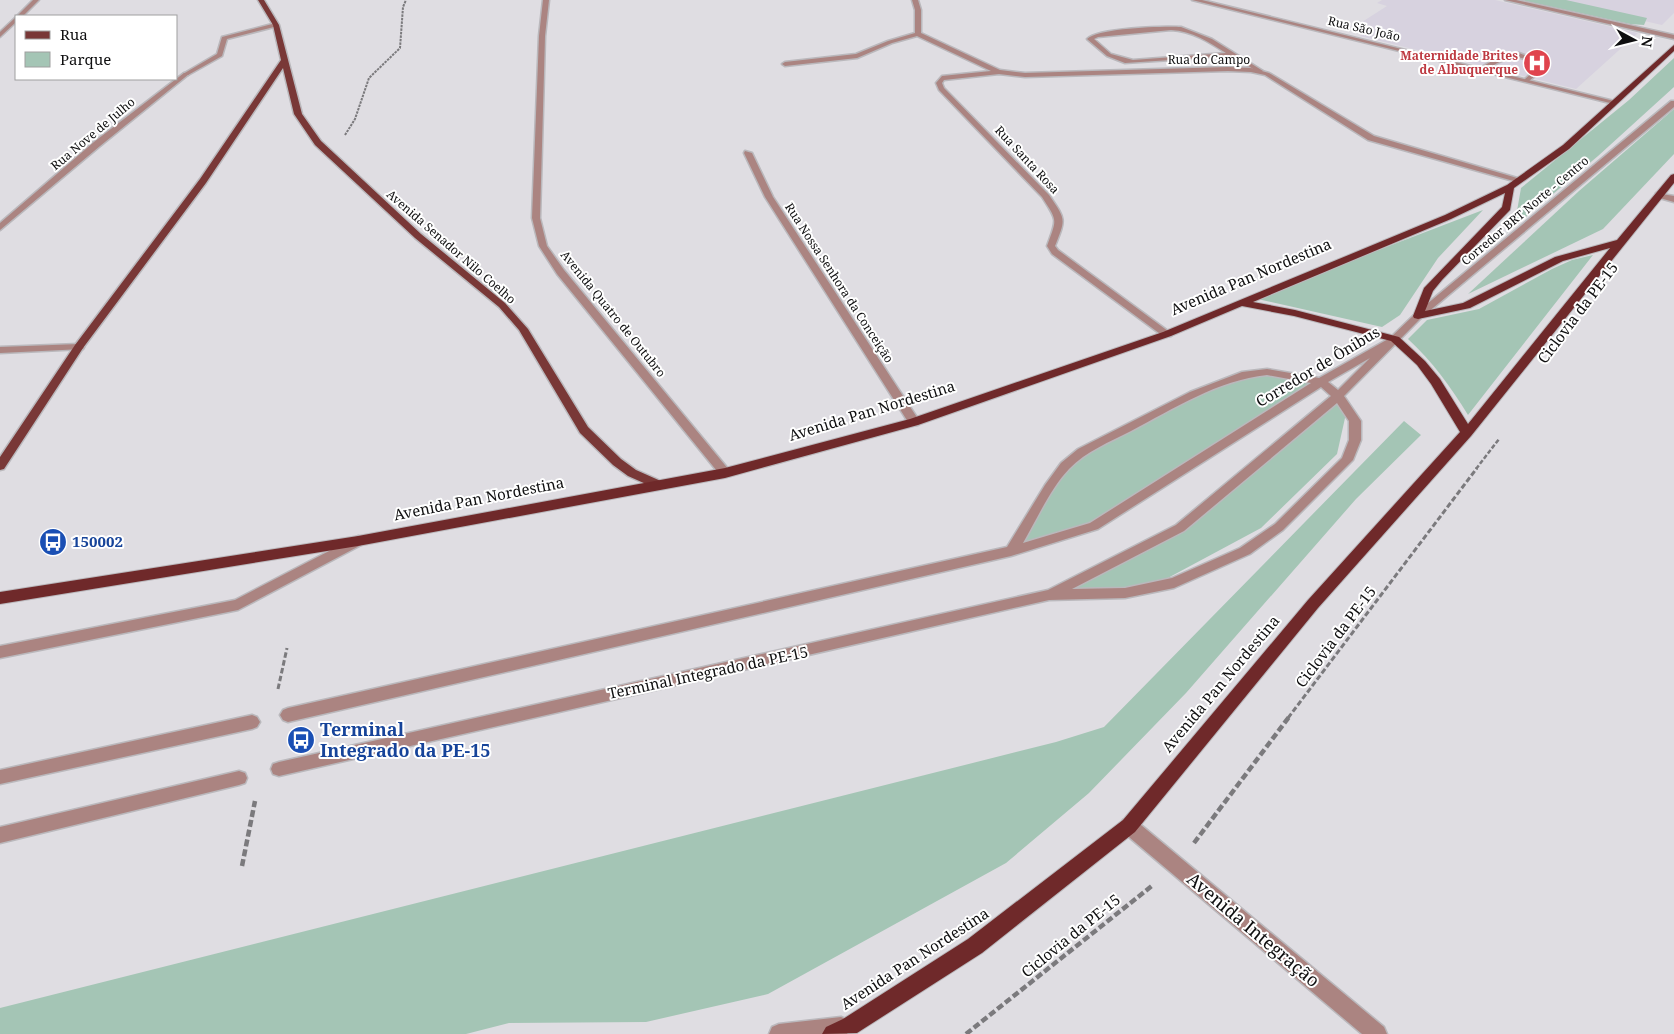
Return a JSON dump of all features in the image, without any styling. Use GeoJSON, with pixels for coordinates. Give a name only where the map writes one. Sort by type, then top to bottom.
{"type":"FeatureCollection","features":[{"type":"Feature","properties":{"kind":"highway","name":"Avenida Pan Nordestina"},"geometry":{"type":"LineString","coordinates":[[0,598],[358,541],[725,473],[914,422],[1167,334],[1448,216],[1510,187],[1566,147],[1674,47]]}},
{"type":"Feature","properties":{"kind":"highway","name":"Avenida Pan Nordestina"},"geometry":{"type":"LineString","coordinates":[[842,1030],[975,946],[1129,826],[1313,604],[1467,433],[1674,177]]}},
{"type":"Feature","properties":{"kind":"highway"},"geometry":{"type":"LineString","coordinates":[[1418,316],[1428,290],[1507,208],[1510,187]]}},
{"type":"Feature","properties":{"kind":"highway"},"geometry":{"type":"LineString","coordinates":[[1418,316],[1466,306],[1559,259],[1620,242]]}},
{"type":"Feature","properties":{"kind":"highway"},"geometry":{"type":"LineString","coordinates":[[1241,303],[1295,313],[1394,339],[1409,350],[1431,375],[1467,433]]}},
{"type":"Feature","properties":{"kind":"main road","name":"Avenida Senador Nilo Coelho"},"geometry":{"type":"LineString","coordinates":[[261,0],[276,24],[298,114],[318,143],[418,236],[502,306],[523,329],[584,430],[617,462],[658,485]]}},
{"type":"Feature","properties":{"kind":"main road"},"geometry":{"type":"LineString","coordinates":[[0,466],[79,347],[203,181],[285,60]]}},
{"type":"Feature","properties":{"kind":"street"},"geometry":{"type":"LineString","coordinates":[[21,15],[36,0]]}},
{"type":"Feature","properties":{"kind":"street","name":"Avenida Quatro de Outubro"},"geometry":{"type":"LineString","coordinates":[[546,0],[542,36],[536,218],[543,246],[560,272],[674,408],[725,473]]}},
{"type":"Feature","properties":{"kind":"street"},"geometry":{"type":"LineString","coordinates":[[786,64],[857,56],[890,42],[918,34],[918,10],[915,0]]}},
{"type":"Feature","properties":{"kind":"street","name":"Rua São João"},"geometry":{"type":"LineString","coordinates":[[1195,0],[1614,102]]}},
{"type":"Feature","properties":{"kind":"street"},"geometry":{"type":"LineString","coordinates":[[1508,0],[1674,36]]}},
{"type":"Feature","properties":{"kind":"street"},"geometry":{"type":"LineString","coordinates":[[0,35],[15,21]]}},
{"type":"Feature","properties":{"kind":"street","name":"Rua Nove de Julho"},"geometry":{"type":"LineString","coordinates":[[0,227],[96,144],[186,74],[220,55],[224,38],[276,24]]}},
{"type":"Feature","properties":{"kind":"street"},"geometry":{"type":"LineString","coordinates":[[1232,54],[1133,62],[1108,56],[1090,39],[1096,35],[1181,29],[1218,44],[1260,72]]}},
{"type":"Feature","properties":{"kind":"street","name":"Rua do Campo"},"geometry":{"type":"LineString","coordinates":[[918,34],[999,72],[1025,76],[1228,69],[1260,72],[1280,81],[1366,136],[1520,180]]}},
{"type":"Feature","properties":{"kind":"street"},"geometry":{"type":"LineString","coordinates":[[1481,69],[1505,55],[1528,58],[1537,63],[1541,68],[1528,80]]}},
{"type":"Feature","properties":{"kind":"street","name":"Rua Santa Rosa"},"geometry":{"type":"LineString","coordinates":[[999,72],[951,76],[942,78],[939,83],[941,89],[1045,195],[1058,215],[1060,222],[1051,246],[1055,252],[1167,334]]}},
{"type":"Feature","properties":{"kind":"street","name":"Corredor BRT Norte - Centro"},"geometry":{"type":"LineString","coordinates":[[1394,339],[1418,316],[1674,103]]}},
{"type":"Feature","properties":{"kind":"street","name":"Rua Nossa Senhora da Conceição"},"geometry":{"type":"LineString","coordinates":[[748,153],[769,197],[914,422]]}},
{"type":"Feature","properties":{"kind":"street"},"geometry":{"type":"LineString","coordinates":[[1659,195],[1674,199]]}},
{"type":"Feature","properties":{"kind":"street"},"geometry":{"type":"LineString","coordinates":[[0,217],[12,217]]}},
{"type":"Feature","properties":{"kind":"street","name":"Corredor de Ônibus"},"geometry":{"type":"LineString","coordinates":[[1011,551],[1094,526],[1321,382],[1394,339]]}},
{"type":"Feature","properties":{"kind":"street","name":"Corredor de Ônibus"},"geometry":{"type":"LineString","coordinates":[[1049,596],[1180,528],[1338,396],[1394,339]]}},
{"type":"Feature","properties":{"kind":"street"},"geometry":{"type":"LineString","coordinates":[[0,350],[79,347]]}},
{"type":"Feature","properties":{"kind":"street"},"geometry":{"type":"LineString","coordinates":[[288,715],[1011,551],[1054,481],[1065,466],[1082,452],[1194,394],[1246,374],[1267,372],[1321,382],[1338,396],[1355,421],[1355,440],[1347,460],[1279,527],[1245,551],[1174,583],[1125,593],[1049,596]]}},
{"type":"Feature","properties":{"kind":"street"},"geometry":{"type":"LineString","coordinates":[[0,652],[238,604],[358,541]]}},
{"type":"Feature","properties":{"kind":"street","name":"Terminal Integrado da PE-15"},"geometry":{"type":"LineString","coordinates":[[279,769],[1049,596]]}},
{"type":"Feature","properties":{"kind":"street"},"geometry":{"type":"LineString","coordinates":[[0,777],[252,722]]}},
{"type":"Feature","properties":{"kind":"street"},"geometry":{"type":"LineString","coordinates":[[0,835],[240,778]]}},
{"type":"Feature","properties":{"kind":"street","name":"Avenida Integração"},"geometry":{"type":"LineString","coordinates":[[1129,826],[1377,1034]]}},
{"type":"Feature","properties":{"kind":"street"},"geometry":{"type":"LineString","coordinates":[[778,1034],[842,1030]]}},
{"type":"Feature","properties":{"kind":"path"},"geometry":{"type":"LineString","coordinates":[[328,154],[356,120],[369,78],[400,48],[403,7],[406,0]]}},
{"type":"Feature","properties":{"kind":"path","name":"Ciclovia da PE-15"},"geometry":{"type":"LineString","coordinates":[[966,1034],[1177,866],[1504,432]]}},
{"type":"Feature","properties":{"kind":"shaded area","name":"Maternidade Brites de Albuquerque"},"geometry":{"type":"Polygon","coordinates":[[[1382,0],[1495,0],[1638,33],[1576,89],[1360,36],[1365,32],[1351,29],[1387,6],[1377,3],[1382,0]]]}},
{"type":"Feature","properties":{"kind":"shaded area"},"geometry":{"type":"Polygon","coordinates":[[[1553,0],[1674,0],[1674,13],[1662,25],[1553,0]]]}},
{"type":"Feature","properties":{"kind":"green space"},"geometry":{"type":"Polygon","coordinates":[[[1521,0],[1566,0],[1647,18],[1644,25],[1630,24],[1521,0]]]}},
{"type":"Feature","properties":{"kind":"green space"},"geometry":{"type":"Polygon","coordinates":[[[1674,58],[1674,87],[1598,156],[1507,233],[1517,211],[1521,188],[1629,100],[1674,58]]]}},
{"type":"Feature","properties":{"kind":"green space"},"geometry":{"type":"Polygon","coordinates":[[[1674,109],[1674,154],[1603,229],[1468,294],[1579,191],[1674,109]]]}},
{"type":"Feature","properties":{"kind":"green space"},"geometry":{"type":"Polygon","coordinates":[[[1483,210],[1438,258],[1400,315],[1382,327],[1253,298],[1483,210]]]}},
{"type":"Feature","properties":{"kind":"green space"},"geometry":{"type":"Polygon","coordinates":[[[1593,255],[1468,415],[1441,375],[1408,339],[1427,320],[1479,309],[1552,269],[1572,260],[1593,255]]]}},
{"type":"Feature","properties":{"kind":"green space"},"geometry":{"type":"Polygon","coordinates":[[[1267,372],[1321,382],[1094,526],[1011,551],[1049,488],[1082,452],[1194,394],[1267,372]]]}},
{"type":"Feature","properties":{"kind":"green space"},"geometry":{"type":"Polygon","coordinates":[[[1330,402],[1347,409],[1337,454],[1261,528],[1151,587],[1049,595],[1180,528],[1330,402]]]}},
{"type":"Feature","properties":{"kind":"green space"},"geometry":{"type":"Polygon","coordinates":[[[1404,421],[1421,435],[1356,499],[1186,693],[1089,793],[1006,863],[768,994],[646,1022],[509,1023],[466,1034],[0,1034],[0,1008],[1056,742],[1104,727],[1404,421]]]}},
{"type":"Feature","properties":{"kind":"place","name":"Maternidade Brites de Albuquerque"},"geometry":{"type":"Point","coordinates":[1537,63]}},
{"type":"Feature","properties":{"kind":"place","name":"150002"},"geometry":{"type":"Point","coordinates":[53,542]}},
{"type":"Feature","properties":{"kind":"place","name":"Terminal Integrado da PE-15"},"geometry":{"type":"Point","coordinates":[301,740]}}]}
